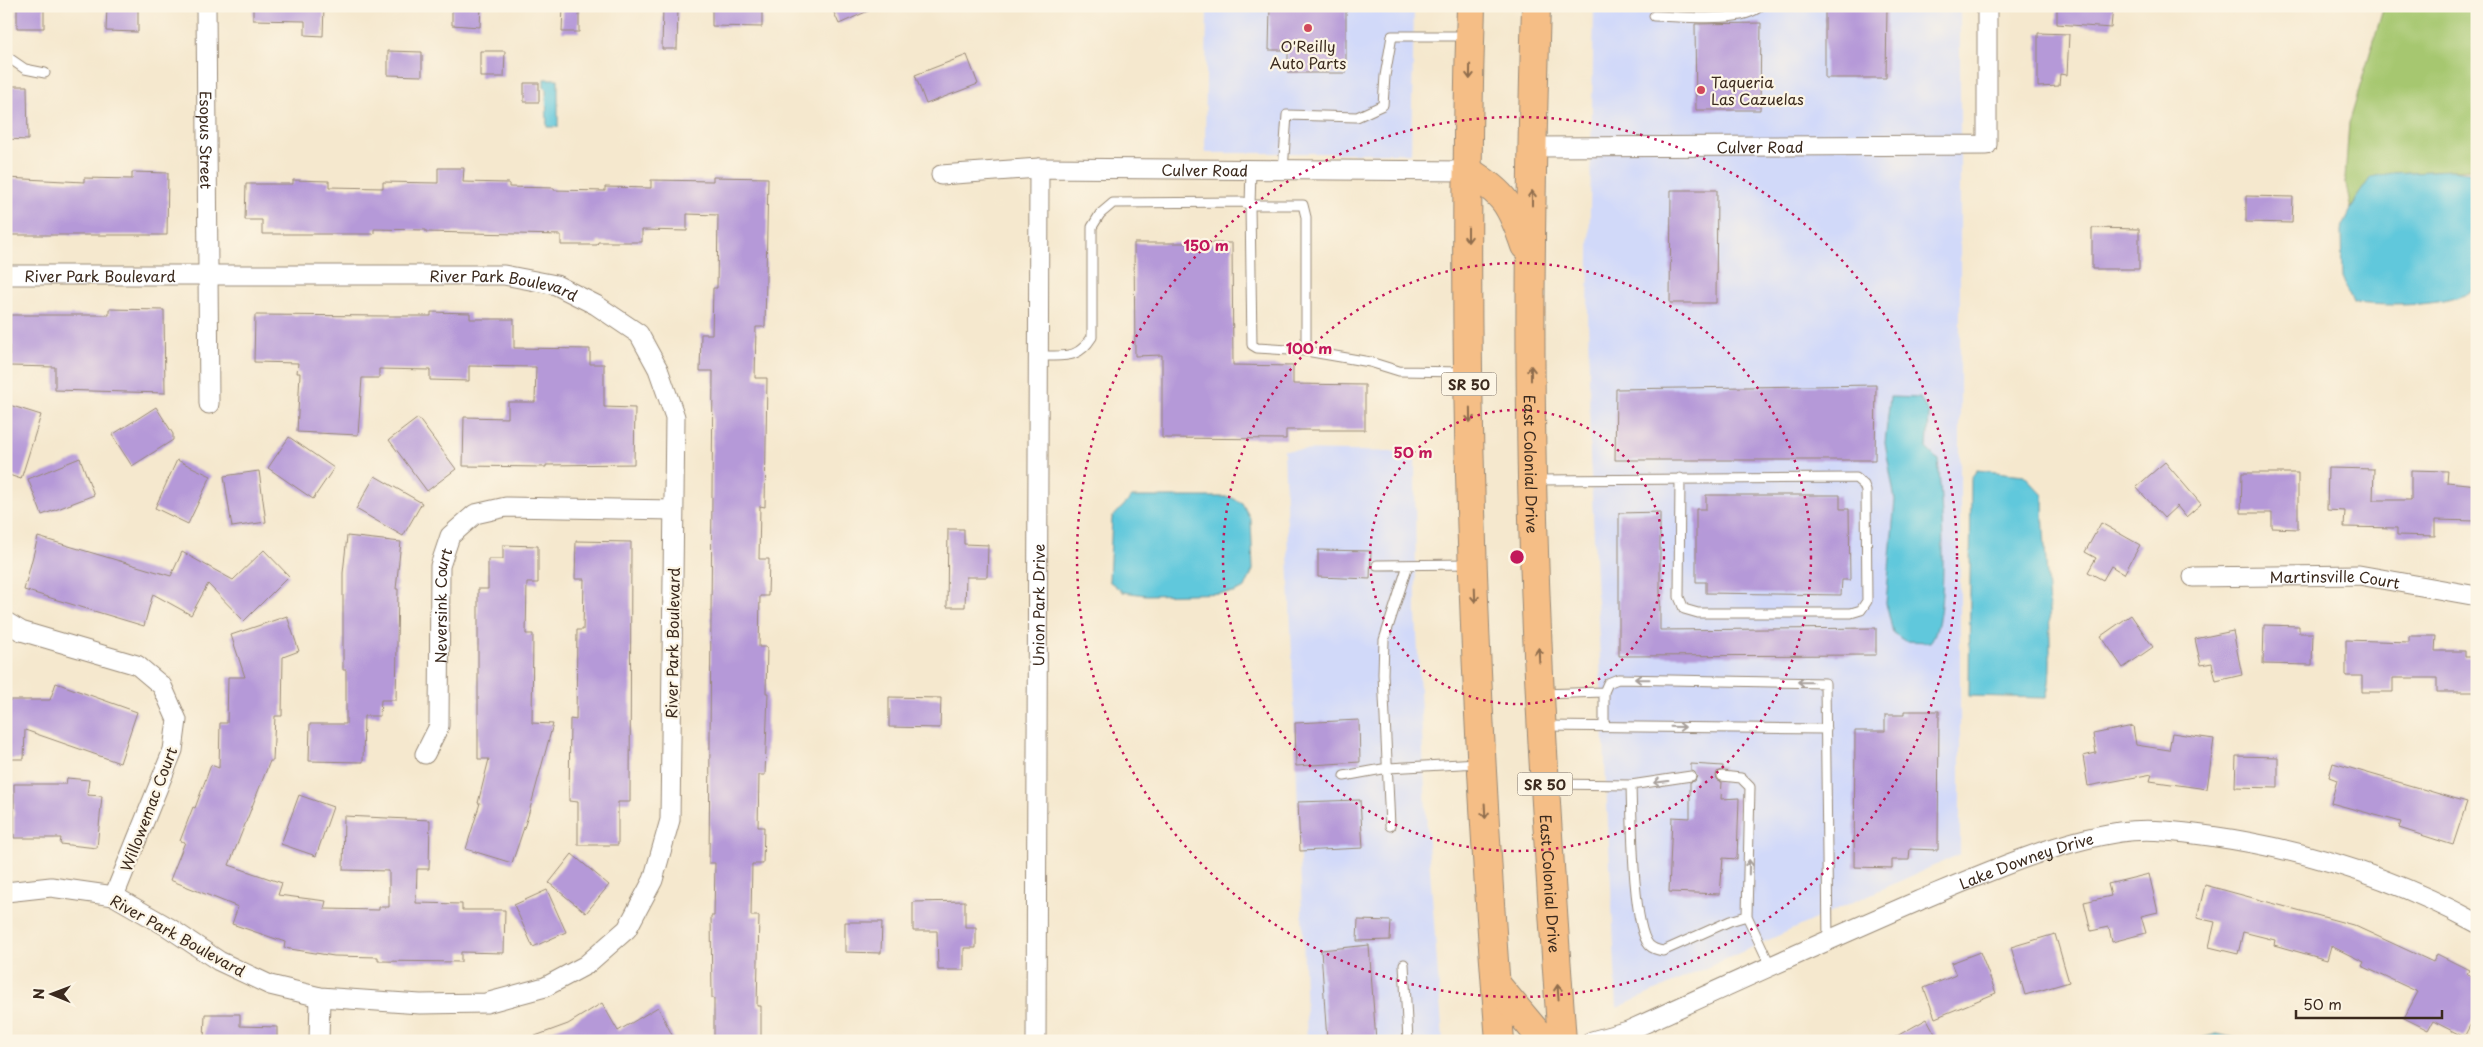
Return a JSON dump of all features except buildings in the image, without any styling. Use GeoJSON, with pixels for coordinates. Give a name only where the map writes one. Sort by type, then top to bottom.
{"type":"FeatureCollection","features":[{"type":"Feature","properties":{"kind":"highway","name":"SR 50"},"geometry":{"type":"LineString","coordinates":[[1471,6],[1468,170],[1469,372],[1473,564],[1482,762],[1500,1041]]}},
{"type":"Feature","properties":{"kind":"highway","name":"East Colonial Drive"},"geometry":{"type":"LineString","coordinates":[[1536,6],[1531,264],[1533,480],[1542,726],[1562,1041]]}},
{"type":"Feature","properties":{"kind":"highway"},"geometry":{"type":"LineString","coordinates":[[1468,170],[1493,186],[1513,211],[1531,264]]}},
{"type":"Feature","properties":{"kind":"highway"},"geometry":{"type":"LineString","coordinates":[[1496,984],[1537,1034],[1553,1041]]}},
{"type":"Feature","properties":{"kind":"street","name":"Esopus Street"},"geometry":{"type":"LineString","coordinates":[[206,6],[209,404]]}},
{"type":"Feature","properties":{"kind":"street","name":"Culver Road"},"geometry":{"type":"LineString","coordinates":[[1532,147],[1987,145],[1987,6]]}},
{"type":"Feature","properties":{"kind":"street","name":"Culver Road"},"geometry":{"type":"LineString","coordinates":[[941,175],[1038,168],[1468,170]]}},
{"type":"Feature","properties":{"kind":"street","name":"Union Park Drive"},"geometry":{"type":"LineString","coordinates":[[1036,1041],[1038,168]]}},
{"type":"Feature","properties":{"kind":"street","name":"River Park Boulevard"},"geometry":{"type":"LineString","coordinates":[[6,275],[504,275],[556,285],[596,305],[639,334],[658,369],[674,417],[670,820],[653,880],[627,929],[586,965],[545,987],[486,1003],[420,1004],[320,997],[270,985],[219,961],[168,926],[114,896],[51,887],[6,892]]}},
{"type":"Feature","properties":{"kind":"street","name":"Neversink Court"},"geometry":{"type":"LineString","coordinates":[[424,754],[439,726],[440,566],[450,536],[475,514],[506,507],[673,510]]}},
{"type":"Feature","properties":{"kind":"street","name":"Martinsville Court"},"geometry":{"type":"LineString","coordinates":[[2193,577],[2360,575],[2477,596]]}},
{"type":"Feature","properties":{"kind":"street","name":"Willowemac Court"},"geometry":{"type":"LineString","coordinates":[[6,622],[21,631],[137,665],[162,686],[177,720],[173,750],[114,896]]}},
{"type":"Feature","properties":{"kind":"street","name":"Lake Downey Drive"},"geometry":{"type":"LineString","coordinates":[[1592,1041],[1628,1031],[1957,885],[2062,846],[2121,832],[2180,832],[2245,841],[2310,856],[2376,877],[2442,903],[2477,922]]}},
{"type":"Feature","properties":{"kind":"street"},"geometry":{"type":"LineString","coordinates":[[320,997],[320,1041]]}},
{"type":"Feature","properties":{"kind":"lane"},"geometry":{"type":"LineString","coordinates":[[1654,16],[1721,17],[1754,12],[1760,6]]}},
{"type":"Feature","properties":{"kind":"lane"},"geometry":{"type":"LineString","coordinates":[[1283,170],[1287,115],[1357,117],[1383,105],[1384,76],[1392,36],[1470,36]]}},
{"type":"Feature","properties":{"kind":"lane"},"geometry":{"type":"LineString","coordinates":[[6,56],[25,69],[46,73]]}},
{"type":"Feature","properties":{"kind":"lane"},"geometry":{"type":"LineString","coordinates":[[1251,170],[1252,345],[1257,348],[1306,351],[1370,362],[1399,371],[1469,372]]}},
{"type":"Feature","properties":{"kind":"lane"},"geometry":{"type":"LineString","coordinates":[[1038,356],[1074,355],[1085,348],[1092,337],[1092,227],[1100,214],[1113,203],[1243,202],[1250,205],[1304,205],[1306,217],[1306,351]]}},
{"type":"Feature","properties":{"kind":"lane"},"geometry":{"type":"LineString","coordinates":[[1533,480],[1680,478],[1856,478],[1862,481],[1866,491],[1867,601],[1865,606],[1851,612],[1698,613],[1684,609],[1679,597],[1680,478]]}},
{"type":"Feature","properties":{"kind":"lane"},"geometry":{"type":"LineString","coordinates":[[1377,566],[1473,564]]}},
{"type":"Feature","properties":{"kind":"lane"},"geometry":{"type":"LineString","coordinates":[[1390,826],[1382,674],[1384,640],[1408,565]]}},
{"type":"Feature","properties":{"kind":"lane"},"geometry":{"type":"LineString","coordinates":[[1604,726],[1604,692],[1608,683],[1618,679],[1822,682],[1826,687],[1828,941]]}},
{"type":"Feature","properties":{"kind":"lane"},"geometry":{"type":"LineString","coordinates":[[1541,694],[1604,692]]}},
{"type":"Feature","properties":{"kind":"lane"},"geometry":{"type":"LineString","coordinates":[[1542,726],[1826,729]]}},
{"type":"Feature","properties":{"kind":"lane"},"geometry":{"type":"LineString","coordinates":[[1344,776],[1388,768],[1482,762]]}},
{"type":"Feature","properties":{"kind":"lane"},"geometry":{"type":"LineString","coordinates":[[1545,784],[1631,784],[1691,776]]}},
{"type":"Feature","properties":{"kind":"lane"},"geometry":{"type":"LineString","coordinates":[[1722,776],[1741,778],[1750,787],[1747,916],[1771,967]]}},
{"type":"Feature","properties":{"kind":"lane"},"geometry":{"type":"LineString","coordinates":[[1631,784],[1640,921],[1648,944],[1654,949],[1663,951],[1730,921],[1747,916]]}},
{"type":"Feature","properties":{"kind":"lane"},"geometry":{"type":"LineString","coordinates":[[1404,964],[1408,1041]]}},
{"type":"Feature","properties":{"kind":"shaded area"},"geometry":{"type":"Polygon","coordinates":[[[1207,6],[1414,6],[1411,153],[1205,153],[1207,6]]]}},
{"type":"Feature","properties":{"kind":"shaded area"},"geometry":{"type":"Polygon","coordinates":[[[1594,6],[1960,6],[1960,854],[1617,1008],[1590,455],[1588,308],[1594,6]]]}},
{"type":"Feature","properties":{"kind":"shaded area"},"geometry":{"type":"Polygon","coordinates":[[[1284,450],[1415,452],[1416,614],[1427,830],[1443,1041],[1307,1041],[1284,450]]]}},
{"type":"Feature","properties":{"kind":"green space"},"geometry":{"type":"Polygon","coordinates":[[[2384,6],[2477,6],[2477,169],[2391,173],[2357,197],[2351,209],[2345,179],[2349,123],[2384,6]]]}},
{"type":"Feature","properties":{"kind":"water"},"geometry":{"type":"Polygon","coordinates":[[[544,79],[558,79],[558,127],[547,127],[544,79]]]}},
{"type":"Feature","properties":{"kind":"water"},"geometry":{"type":"Polygon","coordinates":[[[2452,170],[2477,173],[2477,289],[2449,300],[2433,303],[2383,305],[2353,303],[2342,277],[2341,230],[2357,197],[2371,177],[2391,173],[2452,170]]]}},
{"type":"Feature","properties":{"kind":"water"},"geometry":{"type":"Polygon","coordinates":[[[1890,397],[1920,398],[1929,414],[1927,449],[1938,460],[1943,583],[1941,609],[1936,629],[1930,642],[1906,641],[1893,633],[1886,603],[1895,500],[1885,443],[1890,397]]]}},
{"type":"Feature","properties":{"kind":"water"},"geometry":{"type":"Polygon","coordinates":[[[1977,470],[2024,475],[2043,495],[2050,644],[2049,678],[2046,698],[1969,696],[1971,478],[1977,470]]]}},
{"type":"Feature","properties":{"kind":"water"},"geometry":{"type":"Polygon","coordinates":[[[1132,497],[1230,497],[1242,503],[1251,520],[1253,570],[1245,588],[1233,593],[1146,595],[1123,592],[1109,581],[1112,518],[1132,497]]]}},
{"type":"Feature","properties":{"kind":"water"},"geometry":{"type":"Polygon","coordinates":[[[2217,1034],[2246,1041],[2191,1041],[2217,1034]]]}},
{"type":"Feature","properties":{"kind":"place","name":"O'Reilly Auto Parts"},"geometry":{"type":"Point","coordinates":[1308,28]}},
{"type":"Feature","properties":{"kind":"place","name":"Taqueria Las Cazuelas"},"geometry":{"type":"Point","coordinates":[1701,90]}}]}
